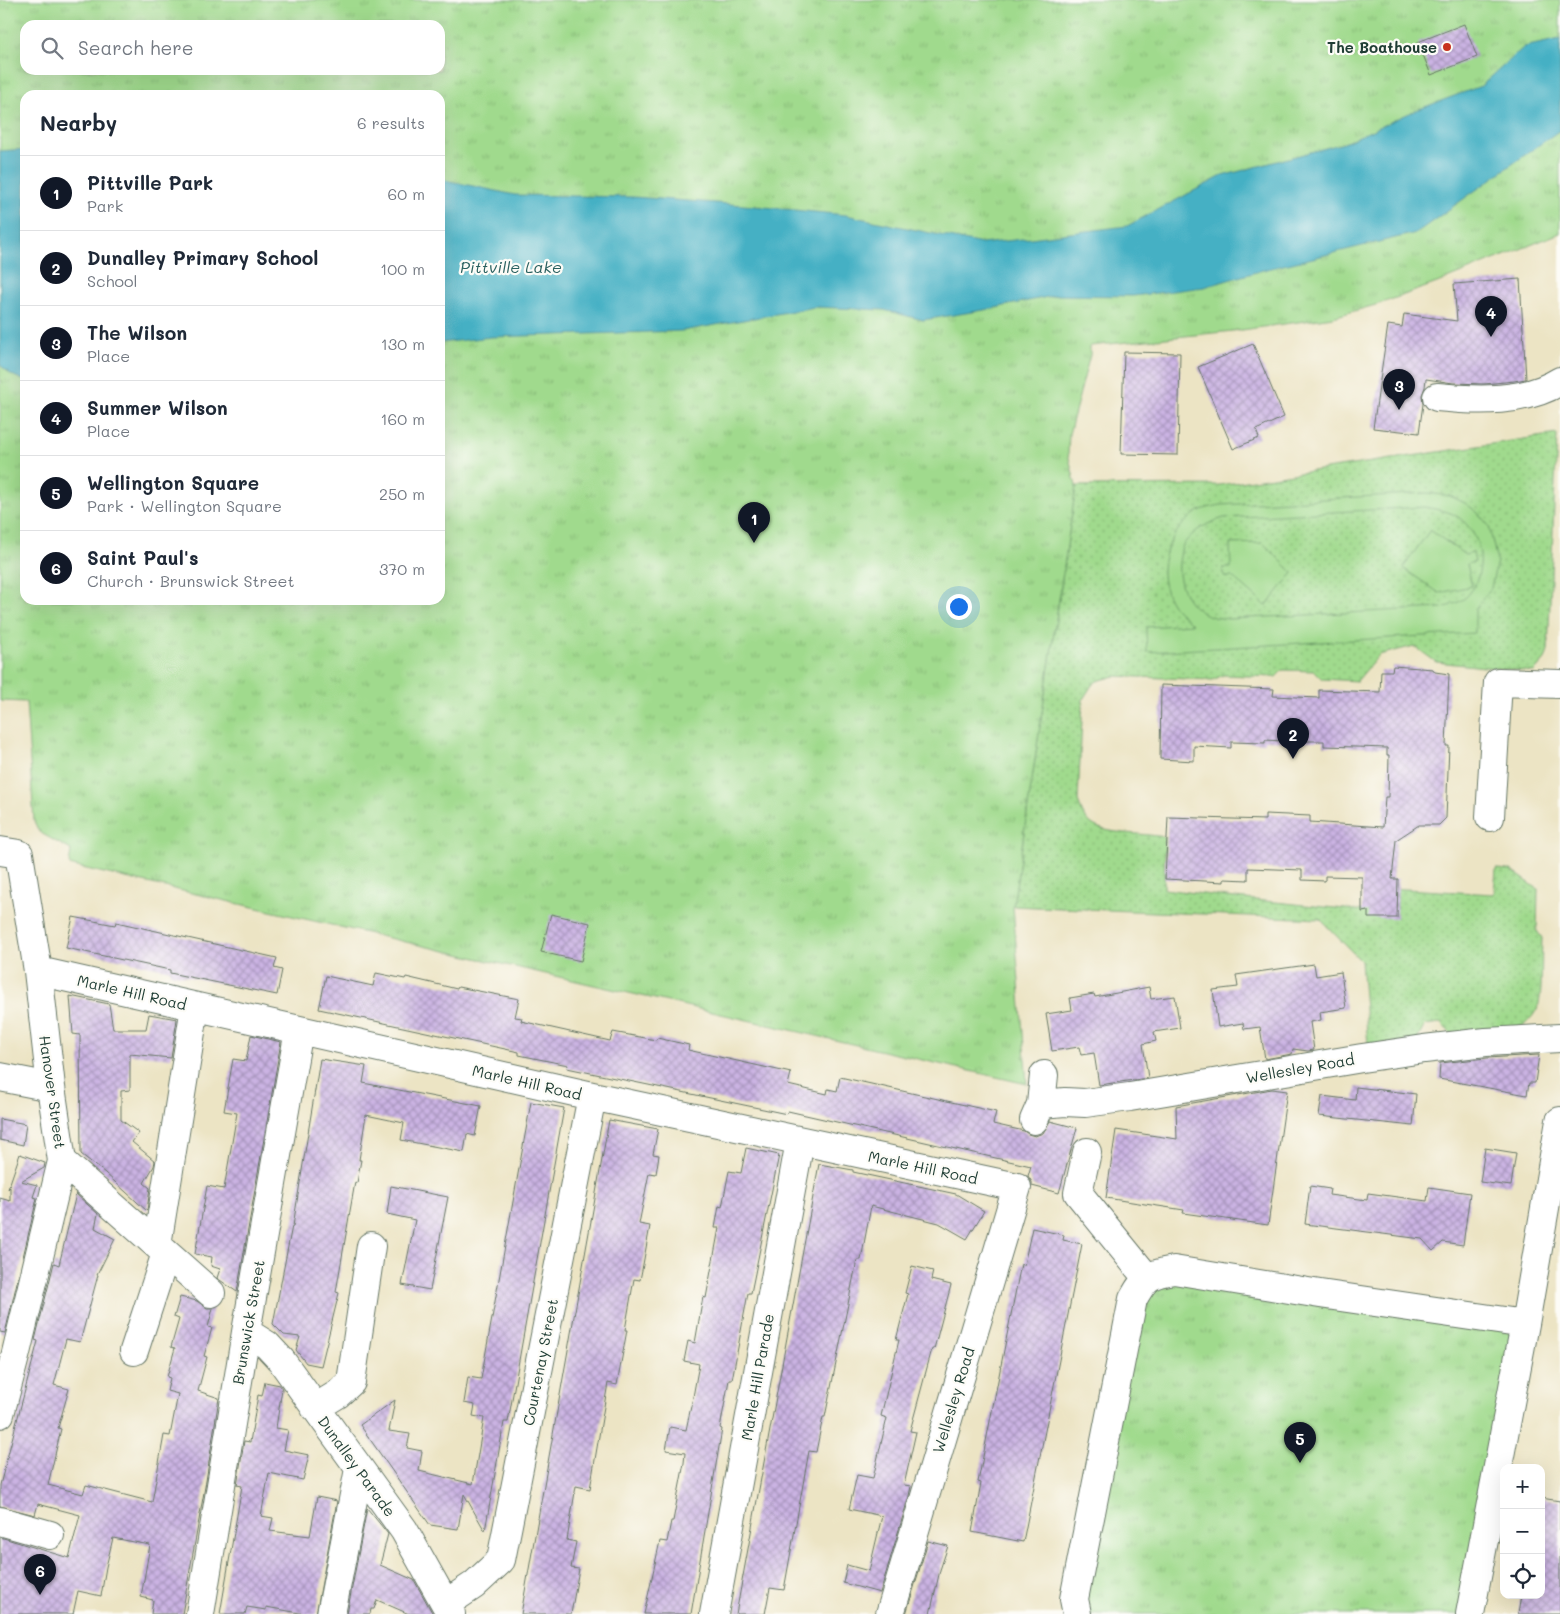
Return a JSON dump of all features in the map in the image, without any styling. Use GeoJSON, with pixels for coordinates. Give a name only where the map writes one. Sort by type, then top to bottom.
{"type":"FeatureCollection","features":[{"type":"Feature","properties":{"kind":"street"},"geometry":{"type":"LineString","coordinates":[[1437,397],[1463,399],[1518,397],[1554,385],[1560,380]]}},
{"type":"Feature","properties":{"kind":"street"},"geometry":{"type":"LineString","coordinates":[[1490,817],[1498,682],[1560,684]]}},
{"type":"Feature","properties":{"kind":"street","name":"Hanover Street"},"geometry":{"type":"LineString","coordinates":[[0,1414],[8,1351],[62,1161],[51,1087],[38,971],[9,852]]}},
{"type":"Feature","properties":{"kind":"street","name":"Marle Hill Road"},"geometry":{"type":"LineString","coordinates":[[38,971],[592,1096],[1017,1187]]}},
{"type":"Feature","properties":{"kind":"street"},"geometry":{"type":"LineString","coordinates":[[134,1351],[162,1249],[196,1007]]}},
{"type":"Feature","properties":{"kind":"street","name":"Brunswick Street"},"geometry":{"type":"LineString","coordinates":[[200,1614],[246,1332],[299,1030]]}},
{"type":"Feature","properties":{"kind":"street","name":"Wellesley Road"},"geometry":{"type":"LineString","coordinates":[[1044,1074],[1037,1112],[1065,1102],[1085,1103],[1130,1097],[1424,1049],[1486,1042],[1560,1038]]}},
{"type":"Feature","properties":{"kind":"street"},"geometry":{"type":"LineString","coordinates":[[0,1077],[51,1087]]}},
{"type":"Feature","properties":{"kind":"street","name":"Courtenay Street"},"geometry":{"type":"LineString","coordinates":[[449,1609],[501,1560],[592,1096]]}},
{"type":"Feature","properties":{"kind":"street"},"geometry":{"type":"LineString","coordinates":[[1470,1614],[1525,1324],[1560,1121]]}},
{"type":"Feature","properties":{"kind":"street","name":"Marle Hill Parade"},"geometry":{"type":"LineString","coordinates":[[714,1614],[800,1140]]}},
{"type":"Feature","properties":{"kind":"street"},"geometry":{"type":"LineString","coordinates":[[1087,1152],[1078,1194],[1147,1278]]}},
{"type":"Feature","properties":{"kind":"street"},"geometry":{"type":"LineString","coordinates":[[62,1161],[211,1293]]}},
{"type":"Feature","properties":{"kind":"street","name":"Wellesley Road"},"geometry":{"type":"LineString","coordinates":[[890,1614],[1017,1187]]}},
{"type":"Feature","properties":{"kind":"street"},"geometry":{"type":"LineString","coordinates":[[315,1408],[338,1394],[351,1382],[371,1246]]}},
{"type":"Feature","properties":{"kind":"street"},"geometry":{"type":"LineString","coordinates":[[1077,1614],[1074,1599],[1132,1299],[1147,1278],[1158,1272],[1174,1270],[1320,1294],[1525,1324]]}},
{"type":"Feature","properties":{"kind":"street","name":"Dunalley Parade"},"geometry":{"type":"LineString","coordinates":[[246,1332],[267,1345],[281,1360],[404,1530],[449,1609]]}},
{"type":"Feature","properties":{"kind":"street"},"geometry":{"type":"LineString","coordinates":[[330,1614],[359,1469]]}},
{"type":"Feature","properties":{"kind":"street"},"geometry":{"type":"LineString","coordinates":[[0,1521],[50,1535]]}},
{"type":"Feature","properties":{"kind":"green space"},"geometry":{"type":"Polygon","coordinates":[[[0,0],[1560,0],[1560,233],[1437,283],[1379,304],[1333,317],[1242,330],[1090,346],[1090,355],[1069,434],[1068,454],[1076,486],[1013,906],[1027,1084],[69,865],[71,850],[39,832],[34,821],[26,702],[0,701],[0,0]]]}},
{"type":"Feature","properties":{"kind":"green space"},"geometry":{"type":"Polygon","coordinates":[[[1557,434],[1548,651],[1545,660],[1534,672],[1436,662],[1414,646],[1379,655],[1357,681],[1322,679],[1314,671],[1283,670],[1276,677],[1223,675],[1213,680],[1115,676],[1097,681],[1083,699],[1078,800],[1081,809],[1089,822],[1101,829],[1165,837],[1164,889],[1365,911],[1387,888],[1494,894],[1496,869],[1511,870],[1538,889],[1537,931],[1542,938],[1541,993],[1538,1007],[1523,1026],[1453,1035],[1440,1023],[1425,1025],[1417,1040],[1368,1045],[1361,961],[1320,919],[1013,906],[1076,486],[1220,485],[1557,434]]]}},
{"type":"Feature","properties":{"kind":"green space"},"geometry":{"type":"Polygon","coordinates":[[[1427,493],[1450,496],[1465,503],[1477,512],[1489,526],[1497,561],[1491,588],[1475,609],[1475,633],[1147,652],[1146,627],[1192,624],[1175,608],[1167,593],[1163,567],[1170,543],[1177,532],[1196,513],[1221,505],[1427,493]],[[1424,507],[1224,518],[1212,522],[1192,535],[1181,550],[1179,574],[1184,592],[1188,600],[1201,612],[1212,617],[1229,619],[1446,607],[1463,599],[1469,594],[1475,584],[1479,573],[1479,550],[1471,529],[1463,521],[1453,514],[1424,507]]]}},
{"type":"Feature","properties":{"kind":"green space"},"geometry":{"type":"Polygon","coordinates":[[[1430,530],[1465,555],[1473,553],[1475,562],[1467,564],[1472,586],[1439,593],[1403,568],[1430,530]]]}},
{"type":"Feature","properties":{"kind":"green space"},"geometry":{"type":"Polygon","coordinates":[[[1263,543],[1293,573],[1266,606],[1233,577],[1224,577],[1223,568],[1231,568],[1230,544],[1263,543]]]}},
{"type":"Feature","properties":{"kind":"green space"},"geometry":{"type":"Polygon","coordinates":[[[1147,1278],[1525,1324],[1470,1614],[1077,1614],[1147,1278]]]}},
{"type":"Feature","properties":{"kind":"water","name":"Pittville Lake"},"geometry":{"type":"Polygon","coordinates":[[[1560,39],[1560,130],[1416,233],[1263,270],[1204,287],[1133,296],[1057,295],[923,320],[884,310],[815,307],[682,331],[491,337],[445,342],[445,180],[515,195],[633,197],[846,215],[982,244],[1127,226],[1222,176],[1344,143],[1414,111],[1481,86],[1524,47],[1560,39]]]}},
{"type":"Feature","properties":{"kind":"water"},"geometry":{"type":"Polygon","coordinates":[[[20,149],[20,379],[0,365],[0,151],[20,149]]]}},
{"type":"Feature","properties":{"kind":"building","name":"The Boathouse"},"geometry":{"type":"Polygon","coordinates":[[[1464,24],[1477,57],[1431,75],[1418,42],[1464,24]]]}},
{"type":"Feature","properties":{"kind":"building"},"geometry":{"type":"Polygon","coordinates":[[[1520,279],[1526,379],[1484,384],[1453,383],[1426,379],[1422,395],[1423,404],[1419,433],[1373,428],[1388,325],[1402,327],[1404,314],[1457,321],[1454,284],[1520,279]]]}},
{"type":"Feature","properties":{"kind":"building"},"geometry":{"type":"Polygon","coordinates":[[[1253,344],[1284,417],[1256,430],[1259,438],[1233,449],[1198,367],[1253,344]]]}},
{"type":"Feature","properties":{"kind":"building"},"geometry":{"type":"Polygon","coordinates":[[[1124,352],[1180,353],[1178,455],[1121,454],[1124,352]]]}},
{"type":"Feature","properties":{"kind":"building"},"geometry":{"type":"Polygon","coordinates":[[[1393,666],[1433,669],[1435,672],[1449,674],[1446,818],[1439,825],[1419,825],[1396,840],[1392,879],[1398,879],[1397,918],[1368,918],[1368,911],[1362,912],[1362,877],[1325,876],[1325,881],[1302,880],[1302,870],[1248,868],[1248,880],[1224,879],[1224,882],[1165,879],[1168,817],[1265,820],[1265,814],[1310,816],[1310,822],[1383,827],[1385,797],[1388,797],[1389,755],[1387,755],[1387,748],[1324,746],[1324,741],[1305,741],[1293,729],[1283,741],[1265,740],[1265,743],[1231,742],[1231,748],[1194,746],[1194,761],[1160,759],[1161,685],[1274,689],[1273,696],[1319,698],[1319,690],[1380,692],[1381,671],[1392,671],[1393,666]]]}},
{"type":"Feature","properties":{"kind":"building"},"geometry":{"type":"Polygon","coordinates":[[[551,914],[590,923],[581,961],[541,952],[551,914]]]}},
{"type":"Feature","properties":{"kind":"building"},"geometry":{"type":"Polygon","coordinates":[[[73,917],[115,925],[116,922],[277,958],[274,968],[282,970],[277,995],[170,973],[170,970],[66,948],[73,917]]]}},
{"type":"Feature","properties":{"kind":"building"},"geometry":{"type":"Polygon","coordinates":[[[1314,964],[1316,976],[1341,972],[1346,1008],[1320,1012],[1321,1020],[1310,1022],[1314,1050],[1293,1049],[1292,1054],[1265,1059],[1260,1027],[1244,1029],[1243,1023],[1218,1027],[1213,990],[1238,987],[1236,975],[1314,964]]]}},
{"type":"Feature","properties":{"kind":"building"},"geometry":{"type":"Polygon","coordinates":[[[376,973],[519,999],[515,1017],[522,1018],[521,1021],[610,1041],[613,1032],[656,1040],[657,1038],[689,1045],[688,1050],[791,1073],[788,1085],[827,1094],[828,1089],[837,1091],[840,1077],[996,1112],[993,1124],[1024,1131],[1035,1136],[1043,1133],[1050,1121],[1077,1128],[1059,1193],[1032,1186],[1028,1176],[1031,1166],[788,1111],[787,1114],[567,1068],[568,1065],[519,1055],[519,1052],[319,1009],[326,976],[373,986],[376,973]]]}},
{"type":"Feature","properties":{"kind":"building"},"geometry":{"type":"Polygon","coordinates":[[[1149,987],[1151,999],[1175,996],[1180,1028],[1154,1032],[1156,1041],[1143,1044],[1148,1078],[1099,1085],[1094,1053],[1081,1055],[1079,1047],[1052,1051],[1046,1014],[1072,1010],[1070,998],[1094,994],[1095,997],[1149,987]]]}},
{"type":"Feature","properties":{"kind":"building"},"geometry":{"type":"Polygon","coordinates":[[[70,996],[109,1004],[113,1029],[146,1029],[149,1014],[177,1019],[171,1058],[130,1054],[130,1090],[121,1091],[121,1120],[139,1133],[132,1142],[155,1161],[144,1183],[150,1188],[147,1211],[81,1154],[80,1035],[73,1034],[70,996]]]}},
{"type":"Feature","properties":{"kind":"building"},"geometry":{"type":"Polygon","coordinates":[[[251,1035],[281,1042],[237,1292],[217,1278],[220,1269],[211,1266],[212,1257],[195,1254],[207,1186],[224,1189],[237,1113],[224,1111],[233,1059],[246,1061],[251,1035]]]}},
{"type":"Feature","properties":{"kind":"building"},"geometry":{"type":"Polygon","coordinates":[[[1539,1055],[1535,1083],[1529,1083],[1527,1095],[1439,1079],[1440,1063],[1539,1055]]]}},
{"type":"Feature","properties":{"kind":"building"},"geometry":{"type":"Polygon","coordinates":[[[320,1059],[366,1066],[363,1083],[481,1106],[475,1136],[467,1134],[464,1152],[401,1140],[404,1123],[366,1115],[359,1160],[361,1160],[357,1183],[355,1182],[336,1292],[339,1293],[321,1366],[306,1363],[296,1350],[300,1337],[284,1335],[273,1324],[293,1226],[320,1059]]]}},
{"type":"Feature","properties":{"kind":"building"},"geometry":{"type":"Polygon","coordinates":[[[1356,1087],[1416,1094],[1413,1126],[1319,1116],[1322,1096],[1355,1100],[1356,1087]]]}},
{"type":"Feature","properties":{"kind":"building"},"geometry":{"type":"Polygon","coordinates":[[[1272,1089],[1287,1091],[1268,1225],[1183,1213],[1184,1210],[1106,1198],[1116,1130],[1177,1139],[1176,1106],[1272,1089]]]}},
{"type":"Feature","properties":{"kind":"building"},"geometry":{"type":"Polygon","coordinates":[[[531,1102],[564,1108],[508,1422],[504,1422],[485,1531],[464,1494],[458,1529],[430,1525],[360,1425],[395,1400],[389,1431],[410,1434],[407,1448],[422,1451],[419,1471],[473,1484],[484,1418],[473,1416],[475,1405],[464,1403],[468,1377],[481,1379],[531,1102]]]}},
{"type":"Feature","properties":{"kind":"building"},"geometry":{"type":"Polygon","coordinates":[[[0,1119],[26,1124],[23,1145],[0,1140],[0,1119]]]}},
{"type":"Feature","properties":{"kind":"building"},"geometry":{"type":"Polygon","coordinates":[[[609,1120],[658,1129],[653,1154],[659,1155],[656,1174],[649,1173],[639,1224],[650,1226],[640,1280],[634,1279],[617,1385],[608,1383],[590,1489],[576,1486],[567,1540],[576,1542],[571,1568],[579,1569],[571,1614],[521,1614],[609,1120]]]}},
{"type":"Feature","properties":{"kind":"building"},"geometry":{"type":"Polygon","coordinates":[[[746,1148],[779,1155],[751,1293],[748,1293],[732,1380],[729,1380],[691,1614],[644,1614],[660,1541],[667,1542],[671,1521],[673,1521],[684,1463],[685,1453],[666,1450],[670,1427],[686,1430],[693,1397],[699,1364],[684,1361],[688,1341],[695,1343],[703,1297],[706,1298],[719,1228],[715,1228],[719,1206],[722,1207],[729,1171],[741,1173],[746,1148]]]}},
{"type":"Feature","properties":{"kind":"building"},"geometry":{"type":"Polygon","coordinates":[[[1485,1148],[1516,1153],[1511,1186],[1480,1182],[1485,1148]]]}},
{"type":"Feature","properties":{"kind":"building"},"geometry":{"type":"Polygon","coordinates":[[[20,1154],[45,1163],[44,1168],[21,1181],[37,1185],[33,1197],[37,1198],[5,1333],[0,1332],[0,1198],[10,1201],[10,1187],[8,1189],[20,1154]]]}},
{"type":"Feature","properties":{"kind":"building"},"geometry":{"type":"Polygon","coordinates":[[[819,1164],[956,1194],[984,1211],[967,1239],[939,1223],[871,1206],[861,1260],[857,1260],[825,1417],[823,1417],[816,1452],[809,1451],[784,1590],[770,1588],[765,1614],[736,1614],[819,1164]]]}},
{"type":"Feature","properties":{"kind":"building"},"geometry":{"type":"Polygon","coordinates":[[[391,1186],[448,1197],[430,1290],[402,1285],[415,1220],[387,1214],[391,1186]]]}},
{"type":"Feature","properties":{"kind":"building"},"geometry":{"type":"Polygon","coordinates":[[[1310,1186],[1330,1189],[1329,1195],[1367,1200],[1368,1193],[1427,1201],[1429,1187],[1470,1193],[1463,1245],[1443,1242],[1433,1251],[1422,1239],[1305,1224],[1310,1186]]]}},
{"type":"Feature","properties":{"kind":"building"},"geometry":{"type":"Polygon","coordinates":[[[76,1194],[98,1214],[95,1228],[115,1239],[97,1275],[80,1342],[66,1339],[54,1385],[69,1389],[58,1428],[61,1429],[48,1485],[83,1494],[86,1485],[152,1502],[164,1435],[170,1436],[178,1394],[167,1391],[170,1378],[167,1377],[175,1348],[171,1347],[179,1319],[174,1317],[180,1297],[197,1301],[207,1308],[213,1308],[208,1327],[212,1328],[204,1356],[207,1357],[198,1391],[219,1398],[182,1614],[151,1614],[153,1600],[141,1597],[150,1545],[113,1538],[101,1596],[78,1591],[73,1614],[0,1614],[0,1537],[69,1558],[80,1515],[38,1504],[35,1515],[0,1506],[0,1485],[38,1341],[35,1340],[54,1263],[59,1265],[76,1194]]]}},
{"type":"Feature","properties":{"kind":"building"},"geometry":{"type":"Polygon","coordinates":[[[1032,1228],[1064,1235],[1063,1240],[1082,1244],[1023,1542],[972,1532],[981,1483],[978,1482],[1021,1264],[1024,1265],[1032,1228]]]}},
{"type":"Feature","properties":{"kind":"building"},"geometry":{"type":"Polygon","coordinates":[[[912,1266],[933,1271],[931,1280],[951,1285],[910,1431],[916,1432],[904,1485],[911,1486],[880,1593],[843,1583],[847,1565],[869,1571],[882,1516],[849,1509],[857,1475],[873,1478],[887,1418],[881,1416],[899,1340],[896,1340],[908,1294],[905,1293],[912,1266]]]}},
{"type":"Feature","properties":{"kind":"building"},"geometry":{"type":"Polygon","coordinates":[[[265,1382],[280,1385],[282,1389],[276,1428],[288,1430],[284,1450],[309,1455],[303,1480],[269,1473],[261,1516],[273,1518],[270,1531],[310,1536],[317,1497],[337,1501],[316,1614],[305,1614],[266,1607],[266,1610],[247,1607],[245,1614],[220,1614],[242,1486],[237,1485],[244,1441],[250,1442],[258,1395],[262,1396],[265,1382]]]}},
{"type":"Feature","properties":{"kind":"building"},"geometry":{"type":"Polygon","coordinates":[[[1545,1499],[1560,1501],[1560,1614],[1518,1614],[1520,1599],[1545,1599],[1545,1499]]]}},
{"type":"Feature","properties":{"kind":"building"},"geometry":{"type":"Polygon","coordinates":[[[367,1508],[388,1534],[380,1565],[414,1580],[433,1614],[409,1614],[377,1600],[370,1614],[347,1614],[367,1508]]]}},
{"type":"Feature","properties":{"kind":"building"},"geometry":{"type":"Polygon","coordinates":[[[928,1541],[948,1546],[940,1570],[930,1614],[906,1614],[928,1541]]]}},
{"type":"Feature","properties":{"kind":"place","name":"The Boathouse"},"geometry":{"type":"Point","coordinates":[1447,47]}},
{"type":"Feature","properties":{"kind":"place","name":"Summer Wilson"},"geometry":{"type":"Point","coordinates":[1491,337]}},
{"type":"Feature","properties":{"kind":"place","name":"The Wilson"},"geometry":{"type":"Point","coordinates":[1399,410]}},
{"type":"Feature","properties":{"kind":"place","name":"Pittville Park"},"geometry":{"type":"Point","coordinates":[754,543]}},
{"type":"Feature","properties":{"kind":"place","name":"Dunalley Primary School"},"geometry":{"type":"Point","coordinates":[1293,759]}},
{"type":"Feature","properties":{"kind":"place","name":"Wellington Square"},"geometry":{"type":"Point","coordinates":[1300,1463]}},
{"type":"Feature","properties":{"kind":"place","name":"Saint Paul's"},"geometry":{"type":"Point","coordinates":[40,1595]}}]}
